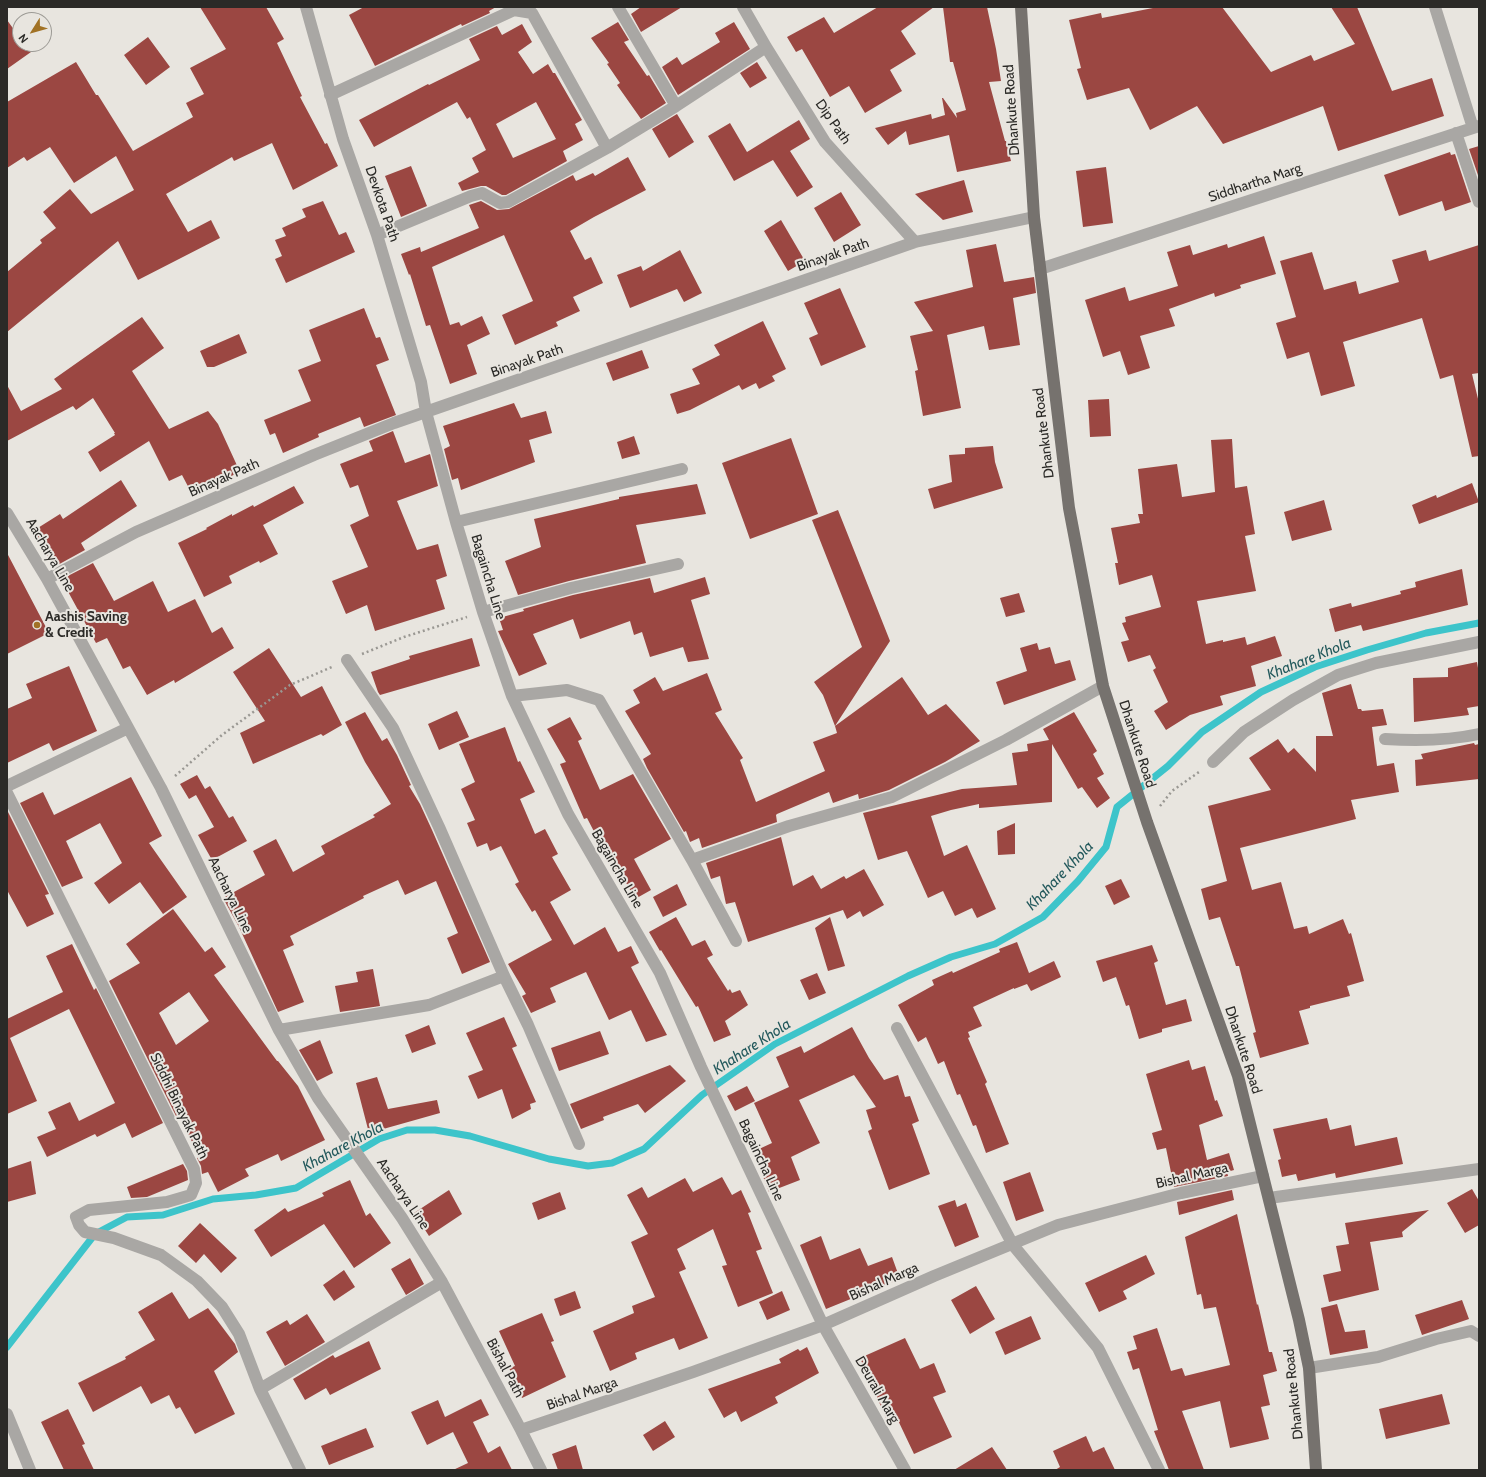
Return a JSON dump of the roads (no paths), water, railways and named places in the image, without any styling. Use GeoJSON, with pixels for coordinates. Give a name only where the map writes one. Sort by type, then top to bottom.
{"type":"FeatureCollection","features":[{"type":"Feature","properties":{"kind":"main road","name":"Dhankute Road"},"geometry":{"type":"LineString","coordinates":[[1021,7],[1034,217],[1040,269],[1069,508],[1103,686],[1147,822],[1238,1076],[1299,1320],[1309,1368],[1316,1470]]}},
{"type":"Feature","properties":{"kind":"street","name":"Devkota Path"},"geometry":{"type":"LineString","coordinates":[[306,7],[343,139],[377,235],[421,382],[426,412]]}},
{"type":"Feature","properties":{"kind":"street"},"geometry":{"type":"LineString","coordinates":[[618,7],[676,106]]}},
{"type":"Feature","properties":{"kind":"street","name":"Dip Path"},"geometry":{"type":"LineString","coordinates":[[743,7],[825,142],[915,242]]}},
{"type":"Feature","properties":{"kind":"street"},"geometry":{"type":"LineString","coordinates":[[1435,7],[1476,127]]}},
{"type":"Feature","properties":{"kind":"street"},"geometry":{"type":"LineString","coordinates":[[330,95],[514,10],[532,13],[607,148]]}},
{"type":"Feature","properties":{"kind":"street"},"geometry":{"type":"LineString","coordinates":[[377,235],[471,196],[482,193],[500,203],[508,202],[607,148],[676,106],[766,47]]}},
{"type":"Feature","properties":{"kind":"street","name":"Siddhartha Marg"},"geometry":{"type":"LineString","coordinates":[[1040,269],[1476,127]]}},
{"type":"Feature","properties":{"kind":"street"},"geometry":{"type":"LineString","coordinates":[[1456,133],[1479,202]]}},
{"type":"Feature","properties":{"kind":"street","name":"Binayak Path"},"geometry":{"type":"LineString","coordinates":[[47,579],[136,532],[314,455],[394,423],[915,242],[1034,217]]}},
{"type":"Feature","properties":{"kind":"street","name":"Bagaincha Line"},"geometry":{"type":"LineString","coordinates":[[426,412],[482,612],[512,696],[568,814],[660,973],[701,1067],[823,1325]]}},
{"type":"Feature","properties":{"kind":"street"},"geometry":{"type":"LineString","coordinates":[[456,522],[682,469]]}},
{"type":"Feature","properties":{"kind":"street","name":"Aacharya Line"},"geometry":{"type":"LineString","coordinates":[[7,513],[47,579],[160,788],[279,1030],[318,1098],[402,1218],[442,1282]]}},
{"type":"Feature","properties":{"kind":"street"},"geometry":{"type":"LineString","coordinates":[[482,612],[571,588],[678,564]]}},
{"type":"Feature","properties":{"kind":"street"},"geometry":{"type":"LineString","coordinates":[[1213,762],[1244,732],[1293,700],[1338,675],[1376,663],[1479,642]]}},
{"type":"Feature","properties":{"kind":"street"},"geometry":{"type":"LineString","coordinates":[[348,660],[392,728],[439,827],[504,976],[528,1025],[579,1144]]}},
{"type":"Feature","properties":{"kind":"street"},"geometry":{"type":"LineString","coordinates":[[692,860],[789,826],[892,796],[1006,740],[1103,686]]}},
{"type":"Feature","properties":{"kind":"street"},"geometry":{"type":"LineString","coordinates":[[512,696],[567,690],[599,700],[692,860],[736,941]]}},
{"type":"Feature","properties":{"kind":"street"},"geometry":{"type":"LineString","coordinates":[[7,786],[128,728]]}},
{"type":"Feature","properties":{"kind":"street"},"geometry":{"type":"LineString","coordinates":[[1385,739],[1419,741],[1460,738],[1479,734]]}},
{"type":"Feature","properties":{"kind":"street","name":"Siddhi Binayak Path"},"geometry":{"type":"LineString","coordinates":[[7,793],[194,1169],[196,1183],[191,1195],[167,1202],[89,1210],[76,1217],[79,1225],[85,1232],[114,1238],[161,1255],[197,1281],[222,1307],[239,1334],[260,1389],[300,1470]]}},
{"type":"Feature","properties":{"kind":"street"},"geometry":{"type":"LineString","coordinates":[[279,1030],[429,1005],[504,976]]}},
{"type":"Feature","properties":{"kind":"street"},"geometry":{"type":"LineString","coordinates":[[897,1028],[1013,1245],[1098,1348],[1159,1470]]}},
{"type":"Feature","properties":{"kind":"street"},"geometry":{"type":"LineString","coordinates":[[1269,1198],[1440,1175],[1479,1168]]}},
{"type":"Feature","properties":{"kind":"street","name":"Bishal Marga"},"geometry":{"type":"LineString","coordinates":[[521,1430],[693,1372],[823,1325],[934,1276],[1013,1245],[1058,1225],[1181,1193],[1263,1176]]}},
{"type":"Feature","properties":{"kind":"street"},"geometry":{"type":"LineString","coordinates":[[260,1389],[442,1282]]}},
{"type":"Feature","properties":{"kind":"street","name":"Bishal Path"},"geometry":{"type":"LineString","coordinates":[[442,1282],[541,1470]]}},
{"type":"Feature","properties":{"kind":"street","name":"Deurali Marg"},"geometry":{"type":"LineString","coordinates":[[823,1325],[905,1470]]}},
{"type":"Feature","properties":{"kind":"street"},"geometry":{"type":"LineString","coordinates":[[1309,1368],[1378,1357],[1436,1339],[1470,1331],[1479,1336]]}},
{"type":"Feature","properties":{"kind":"street"},"geometry":{"type":"LineString","coordinates":[[7,1414],[30,1470]]}},
{"type":"Feature","properties":{"kind":"waterway","name":"Khahare Khola"},"geometry":{"type":"LineString","coordinates":[[7,1347],[95,1234],[127,1217],[163,1215],[213,1199],[256,1195],[296,1188],[379,1139],[407,1130],[435,1130],[470,1136],[549,1159],[588,1166],[612,1163],[644,1149],[702,1095],[775,1044],[908,976],[951,957],[995,944],[1043,917],[1078,881],[1106,847],[1117,807],[1168,766],[1202,732],[1261,692],[1315,667],[1367,650],[1426,633],[1479,623]]}},
{"type":"Feature","properties":{"kind":"place","name":"Aashis Saving & Credit"},"geometry":{"type":"Point","coordinates":[37,625]}}]}
